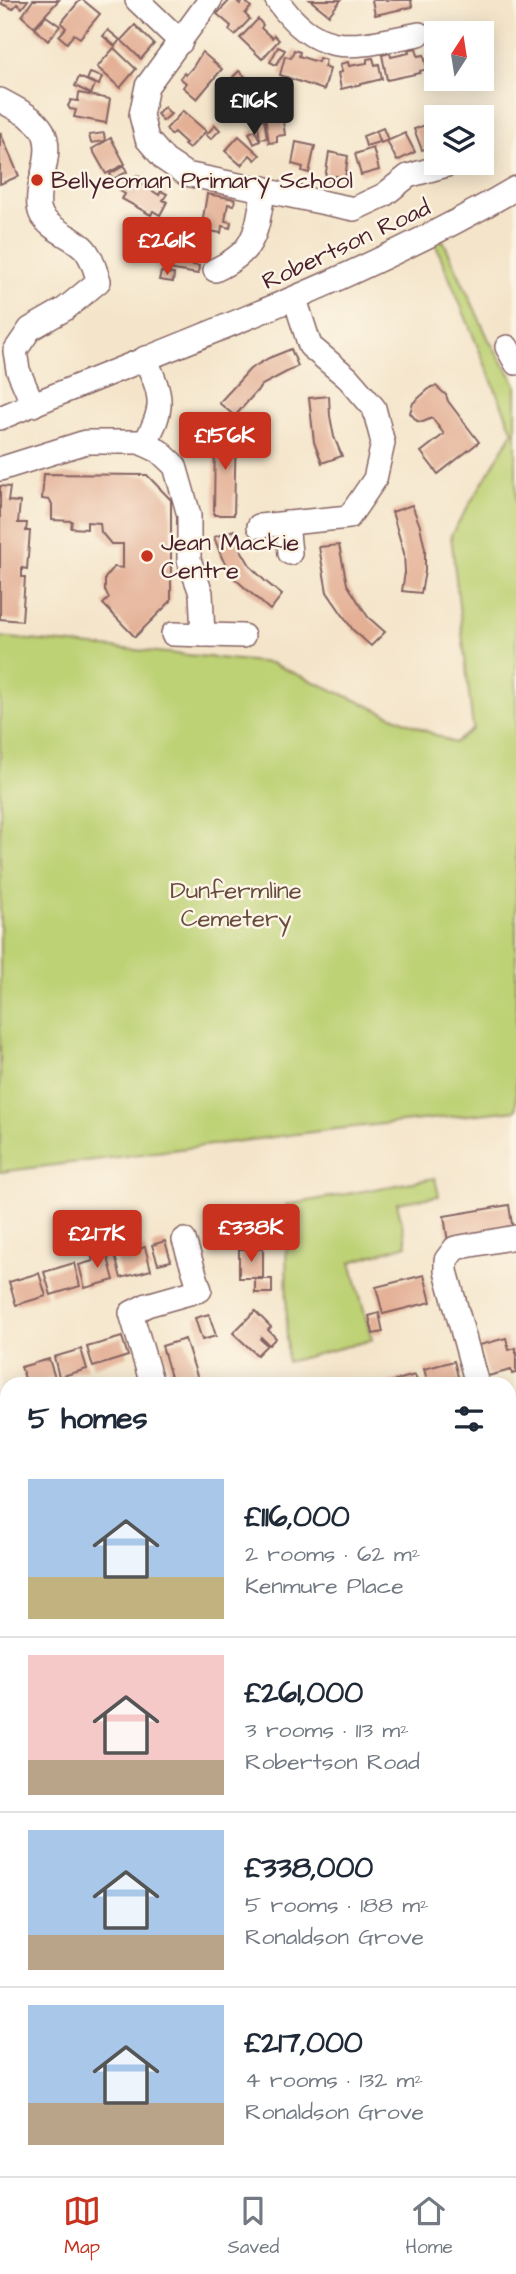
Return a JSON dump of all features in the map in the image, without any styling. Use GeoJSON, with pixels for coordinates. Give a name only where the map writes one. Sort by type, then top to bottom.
{"type":"FeatureCollection","features":[{"type":"Feature","properties":{"kind":"street"},"geometry":{"type":"LineString","coordinates":[[137,0],[181,42]]}},
{"type":"Feature","properties":{"kind":"street"},"geometry":{"type":"LineString","coordinates":[[210,0],[147,86],[141,115],[147,139],[164,160],[186,174],[317,199],[354,209],[384,195],[408,176],[424,171]]}},
{"type":"Feature","properties":{"kind":"street"},"geometry":{"type":"LineString","coordinates":[[277,0],[289,17],[313,38],[354,46],[419,34]]}},
{"type":"Feature","properties":{"kind":"street"},"geometry":{"type":"LineString","coordinates":[[1,101],[43,128],[48,139],[48,151],[38,193],[41,214],[88,253],[99,281],[65,309],[30,328],[15,351],[18,370],[33,405]]}},
{"type":"Feature","properties":{"kind":"street"},"geometry":{"type":"LineString","coordinates":[[215,270],[233,262],[248,248],[257,229],[264,188]]}},
{"type":"Feature","properties":{"kind":"street","name":"Robertson Road"},"geometry":{"type":"LineString","coordinates":[[0,418],[295,299],[446,228],[516,188]]}},
{"type":"Feature","properties":{"kind":"street"},"geometry":{"type":"LineString","coordinates":[[259,526],[349,517],[375,479],[383,443],[374,408],[348,377],[310,346],[295,299]]}},
{"type":"Feature","properties":{"kind":"street"},"geometry":{"type":"LineString","coordinates":[[144,444],[157,423],[160,407],[156,384],[145,358]]}},
{"type":"Feature","properties":{"kind":"street"},"geometry":{"type":"LineString","coordinates":[[0,469],[86,442],[140,442],[159,451],[175,466],[189,515],[189,560],[201,593],[203,635]]}},
{"type":"Feature","properties":{"kind":"street"},"geometry":{"type":"LineString","coordinates":[[287,523],[290,553]]}},
{"type":"Feature","properties":{"kind":"street"},"geometry":{"type":"LineString","coordinates":[[173,634],[243,636]]}},
{"type":"Feature","properties":{"kind":"street"},"geometry":{"type":"LineString","coordinates":[[475,1377],[446,1271],[446,1260],[455,1248],[516,1237]]}},
{"type":"Feature","properties":{"kind":"street"},"geometry":{"type":"LineString","coordinates":[[150,1377],[131,1314],[147,1305],[200,1290],[184,1240]]}},
{"type":"Feature","properties":{"kind":"green space","name":"Dunfermline Cemetery"},"geometry":{"type":"Polygon","coordinates":[[[443,240],[489,340],[516,384],[516,1110],[336,1129],[0,1172],[0,637],[271,663],[454,743],[473,729],[451,535],[513,432],[435,243],[443,240]]]}},
{"type":"Feature","properties":{"kind":"green space"},"geometry":{"type":"Polygon","coordinates":[[[435,1178],[439,1196],[397,1203],[407,1245],[351,1262],[372,1340],[287,1362],[286,1205],[435,1178]]]}},
{"type":"Feature","properties":{"kind":"building"},"geometry":{"type":"Polygon","coordinates":[[[2,0],[28,0],[22,8],[17,4],[13,9],[2,4],[2,0]]]}},
{"type":"Feature","properties":{"kind":"building"},"geometry":{"type":"Polygon","coordinates":[[[33,0],[59,0],[34,27],[22,16],[33,0]]]}},
{"type":"Feature","properties":{"kind":"building"},"geometry":{"type":"Polygon","coordinates":[[[80,0],[100,14],[80,38],[74,34],[67,43],[59,36],[66,28],[61,23],[80,0]]]}},
{"type":"Feature","properties":{"kind":"building"},"geometry":{"type":"Polygon","coordinates":[[[230,0],[236,0],[240,4],[244,0],[251,7],[245,14],[250,19],[235,35],[229,30],[231,26],[217,14],[230,0]]]}},
{"type":"Feature","properties":{"kind":"building"},"geometry":{"type":"Polygon","coordinates":[[[310,0],[341,0],[329,15],[310,0]]]}},
{"type":"Feature","properties":{"kind":"building"},"geometry":{"type":"Polygon","coordinates":[[[372,0],[411,0],[412,7],[375,15],[372,0]]]}},
{"type":"Feature","properties":{"kind":"building"},"geometry":{"type":"Polygon","coordinates":[[[46,16],[60,26],[48,41],[35,29],[46,16]]]}},
{"type":"Feature","properties":{"kind":"building"},"geometry":{"type":"Polygon","coordinates":[[[258,19],[263,25],[261,28],[272,38],[274,35],[279,40],[262,59],[240,38],[258,19]]]}},
{"type":"Feature","properties":{"kind":"building"},"geometry":{"type":"Polygon","coordinates":[[[135,25],[154,44],[141,59],[121,40],[135,25]]]}},
{"type":"Feature","properties":{"kind":"building"},"geometry":{"type":"Polygon","coordinates":[[[108,30],[120,40],[115,46],[103,36],[108,30]]]}},
{"type":"Feature","properties":{"kind":"building"},"geometry":{"type":"Polygon","coordinates":[[[278,47],[285,50],[276,65],[270,62],[278,47]]]}},
{"type":"Feature","properties":{"kind":"building"},"geometry":{"type":"Polygon","coordinates":[[[114,48],[136,69],[120,88],[97,67],[114,48]]]}},
{"type":"Feature","properties":{"kind":"building"},"geometry":{"type":"Polygon","coordinates":[[[416,48],[418,56],[424,55],[424,70],[387,80],[382,55],[390,53],[391,57],[409,53],[408,50],[416,48]]]}},
{"type":"Feature","properties":{"kind":"building"},"geometry":{"type":"Polygon","coordinates":[[[294,50],[300,52],[299,56],[308,59],[318,62],[319,58],[326,60],[324,67],[330,69],[324,90],[280,75],[285,56],[291,58],[294,50]]]}},
{"type":"Feature","properties":{"kind":"building"},"geometry":{"type":"Polygon","coordinates":[[[202,52],[222,69],[197,99],[183,87],[186,83],[180,78],[193,67],[202,52]]]}},
{"type":"Feature","properties":{"kind":"building"},"geometry":{"type":"Polygon","coordinates":[[[373,58],[375,65],[379,64],[382,79],[341,89],[338,73],[342,72],[340,64],[348,62],[349,66],[367,63],[367,59],[373,58]]]}},
{"type":"Feature","properties":{"kind":"building"},"geometry":{"type":"Polygon","coordinates":[[[239,71],[251,82],[245,89],[232,78],[239,71]]]}},
{"type":"Feature","properties":{"kind":"building"},"geometry":{"type":"Polygon","coordinates":[[[90,73],[102,77],[99,85],[87,80],[90,73]]]}},
{"type":"Feature","properties":{"kind":"building"},"geometry":{"type":"Polygon","coordinates":[[[79,77],[95,84],[91,94],[75,86],[79,77]]]}},
{"type":"Feature","properties":{"kind":"building"},"geometry":{"type":"Polygon","coordinates":[[[79,93],[110,99],[106,123],[74,117],[76,110],[68,106],[71,100],[78,101],[79,93]]]}},
{"type":"Feature","properties":{"kind":"building"},"geometry":{"type":"Polygon","coordinates":[[[164,107],[171,114],[163,121],[157,114],[164,107]]]}},
{"type":"Feature","properties":{"kind":"building"},"geometry":{"type":"Polygon","coordinates":[[[183,111],[206,131],[189,149],[174,132],[171,135],[166,129],[183,111]]]}},
{"type":"Feature","properties":{"kind":"building"},"geometry":{"type":"Polygon","coordinates":[[[282,113],[285,135],[277,136],[277,142],[269,143],[265,115],[282,113]]]}},
{"type":"Feature","properties":{"kind":"building"},"geometry":{"type":"Polygon","coordinates":[[[264,119],[267,138],[260,139],[257,120],[264,119]]]}},
{"type":"Feature","properties":{"kind":"building"},"geometry":{"type":"Polygon","coordinates":[[[215,125],[220,130],[211,139],[206,135],[215,125]]]}},
{"type":"Feature","properties":{"kind":"building"},"geometry":{"type":"Polygon","coordinates":[[[424,126],[424,149],[422,150],[414,129],[424,126]]]}},
{"type":"Feature","properties":{"kind":"building"},"geometry":{"type":"Polygon","coordinates":[[[383,128],[388,140],[381,143],[376,131],[383,128]]]}},
{"type":"Feature","properties":{"kind":"building"},"geometry":{"type":"Polygon","coordinates":[[[255,130],[260,141],[254,144],[249,133],[255,130]]]}},
{"type":"Feature","properties":{"kind":"building"},"geometry":{"type":"Polygon","coordinates":[[[376,131],[379,142],[366,146],[363,136],[376,131]]]}},
{"type":"Feature","properties":{"kind":"building"},"geometry":{"type":"Polygon","coordinates":[[[0,132],[19,176],[0,184],[0,132]]]}},
{"type":"Feature","properties":{"kind":"building"},"geometry":{"type":"Polygon","coordinates":[[[104,133],[105,141],[91,143],[89,135],[104,133]]]}},
{"type":"Feature","properties":{"kind":"building"},"geometry":{"type":"Polygon","coordinates":[[[405,133],[415,152],[397,161],[387,141],[405,133]]]}},
{"type":"Feature","properties":{"kind":"building"},"geometry":{"type":"Polygon","coordinates":[[[239,136],[260,155],[255,160],[250,155],[241,165],[225,151],[239,136]]]}},
{"type":"Feature","properties":{"kind":"building"},"geometry":{"type":"Polygon","coordinates":[[[111,138],[125,164],[106,174],[92,149],[111,138]]]}},
{"type":"Feature","properties":{"kind":"building"},"geometry":{"type":"Polygon","coordinates":[[[296,142],[315,146],[309,173],[302,171],[303,167],[292,164],[296,142]]]}},
{"type":"Feature","properties":{"kind":"building"},"geometry":{"type":"Polygon","coordinates":[[[373,148],[379,170],[361,175],[355,154],[373,148]]]}},
{"type":"Feature","properties":{"kind":"building"},"geometry":{"type":"Polygon","coordinates":[[[329,152],[348,156],[345,178],[336,176],[335,181],[325,179],[329,152]]]}},
{"type":"Feature","properties":{"kind":"building"},"geometry":{"type":"Polygon","coordinates":[[[124,166],[127,172],[113,179],[110,174],[124,166]]]}},
{"type":"Feature","properties":{"kind":"building"},"geometry":{"type":"Polygon","coordinates":[[[137,175],[143,179],[141,183],[159,195],[161,191],[167,194],[163,200],[167,202],[160,215],[153,211],[151,215],[122,199],[125,194],[120,191],[127,179],[132,182],[137,175]]]}},
{"type":"Feature","properties":{"kind":"building"},"geometry":{"type":"Polygon","coordinates":[[[207,194],[235,199],[234,205],[228,204],[225,221],[231,222],[230,228],[222,226],[221,233],[205,230],[206,225],[202,224],[207,194]]]}},
{"type":"Feature","properties":{"kind":"building"},"geometry":{"type":"Polygon","coordinates":[[[175,228],[204,233],[201,248],[196,247],[193,265],[199,266],[198,274],[168,269],[175,228]]]}},
{"type":"Feature","properties":{"kind":"building"},"geometry":{"type":"Polygon","coordinates":[[[161,272],[174,274],[173,282],[159,280],[161,272]]]}},
{"type":"Feature","properties":{"kind":"building"},"geometry":{"type":"Polygon","coordinates":[[[291,349],[298,366],[262,385],[235,416],[219,403],[250,369],[291,349]]]}},
{"type":"Feature","properties":{"kind":"building"},"geometry":{"type":"Polygon","coordinates":[[[436,386],[446,395],[479,442],[438,474],[421,452],[444,434],[432,418],[423,422],[417,421],[410,413],[413,403],[431,387],[436,386]]]}},
{"type":"Feature","properties":{"kind":"building"},"geometry":{"type":"Polygon","coordinates":[[[329,396],[334,437],[342,456],[322,463],[314,442],[309,398],[329,396]]]}},
{"type":"Feature","properties":{"kind":"building"},"geometry":{"type":"Polygon","coordinates":[[[215,429],[236,429],[234,515],[214,515],[215,429]]]}},
{"type":"Feature","properties":{"kind":"building","name":"Jean Mackie Centre"},"geometry":{"type":"Polygon","coordinates":[[[44,474],[147,475],[171,500],[171,601],[135,637],[103,604],[109,598],[105,590],[105,578],[114,567],[123,568],[123,544],[111,544],[101,532],[100,523],[87,522],[87,529],[71,528],[72,521],[52,520],[52,504],[49,500],[42,499],[44,474]]]}},
{"type":"Feature","properties":{"kind":"building"},"geometry":{"type":"Polygon","coordinates":[[[0,486],[10,487],[8,501],[20,502],[18,523],[27,523],[26,531],[30,531],[27,569],[22,568],[22,577],[25,577],[22,621],[0,619],[0,486]]]}},
{"type":"Feature","properties":{"kind":"building"},"geometry":{"type":"Polygon","coordinates":[[[412,505],[425,549],[421,593],[402,591],[404,553],[392,512],[412,505]]]}},
{"type":"Feature","properties":{"kind":"building"},"geometry":{"type":"Polygon","coordinates":[[[234,530],[251,567],[282,595],[270,610],[234,578],[222,558],[214,537],[234,530]]]}},
{"type":"Feature","properties":{"kind":"building"},"geometry":{"type":"Polygon","coordinates":[[[339,545],[347,584],[368,617],[385,632],[371,646],[353,630],[327,592],[319,547],[339,545]]]}},
{"type":"Feature","properties":{"kind":"building"},"geometry":{"type":"Polygon","coordinates":[[[509,1205],[513,1231],[448,1242],[444,1216],[509,1205]]]}},
{"type":"Feature","properties":{"kind":"building"},"geometry":{"type":"Polygon","coordinates":[[[239,1211],[262,1211],[263,1241],[239,1241],[239,1211]]]}},
{"type":"Feature","properties":{"kind":"building"},"geometry":{"type":"Polygon","coordinates":[[[165,1241],[171,1261],[158,1264],[152,1245],[165,1241]]]}},
{"type":"Feature","properties":{"kind":"building"},"geometry":{"type":"Polygon","coordinates":[[[145,1247],[151,1270],[121,1278],[115,1256],[145,1247]]]}},
{"type":"Feature","properties":{"kind":"building"},"geometry":{"type":"Polygon","coordinates":[[[239,1249],[263,1249],[263,1278],[239,1278],[239,1249]]]}},
{"type":"Feature","properties":{"kind":"building"},"geometry":{"type":"Polygon","coordinates":[[[106,1250],[114,1280],[85,1288],[79,1265],[93,1261],[91,1255],[106,1250]]]}},
{"type":"Feature","properties":{"kind":"building"},"geometry":{"type":"Polygon","coordinates":[[[74,1263],[80,1286],[51,1295],[44,1272],[74,1263]]]}},
{"type":"Feature","properties":{"kind":"building"},"geometry":{"type":"Polygon","coordinates":[[[39,1273],[46,1296],[16,1305],[9,1282],[39,1273]]]}},
{"type":"Feature","properties":{"kind":"building"},"geometry":{"type":"Polygon","coordinates":[[[424,1275],[431,1302],[383,1314],[376,1287],[424,1275]]]}},
{"type":"Feature","properties":{"kind":"building"},"geometry":{"type":"Polygon","coordinates":[[[255,1279],[272,1279],[272,1293],[255,1293],[255,1279]]]}},
{"type":"Feature","properties":{"kind":"building"},"geometry":{"type":"Polygon","coordinates":[[[255,1311],[271,1327],[268,1330],[276,1338],[269,1345],[261,1337],[267,1345],[257,1355],[233,1333],[255,1311]]]}},
{"type":"Feature","properties":{"kind":"building"},"geometry":{"type":"Polygon","coordinates":[[[379,1313],[383,1332],[373,1334],[369,1316],[379,1313]]]}},
{"type":"Feature","properties":{"kind":"building"},"geometry":{"type":"Polygon","coordinates":[[[209,1314],[216,1336],[202,1340],[195,1318],[209,1314]]]}},
{"type":"Feature","properties":{"kind":"building"},"geometry":{"type":"Polygon","coordinates":[[[122,1337],[128,1356],[93,1367],[87,1347],[122,1337]]]}},
{"type":"Feature","properties":{"kind":"building"},"geometry":{"type":"Polygon","coordinates":[[[506,1338],[509,1350],[516,1348],[516,1373],[512,1374],[511,1370],[488,1376],[480,1345],[506,1338]]]}},
{"type":"Feature","properties":{"kind":"building"},"geometry":{"type":"Polygon","coordinates":[[[185,1339],[197,1377],[171,1377],[162,1346],[185,1339]]]}},
{"type":"Feature","properties":{"kind":"building"},"geometry":{"type":"Polygon","coordinates":[[[81,1349],[87,1369],[59,1377],[54,1357],[81,1349]]]}},
{"type":"Feature","properties":{"kind":"building"},"geometry":{"type":"Polygon","coordinates":[[[49,1359],[55,1377],[25,1377],[21,1367],[49,1359]]]}},
{"type":"Feature","properties":{"kind":"building"},"geometry":{"type":"Polygon","coordinates":[[[454,1361],[458,1377],[426,1377],[424,1369],[454,1361]]]}},
{"type":"Feature","properties":{"kind":"place","name":"Bellyeoman Primary School"},"geometry":{"type":"Point","coordinates":[37,180]}},
{"type":"Feature","properties":{"kind":"place","name":"Jean Mackie Centre"},"geometry":{"type":"Point","coordinates":[147,556]}}]}
